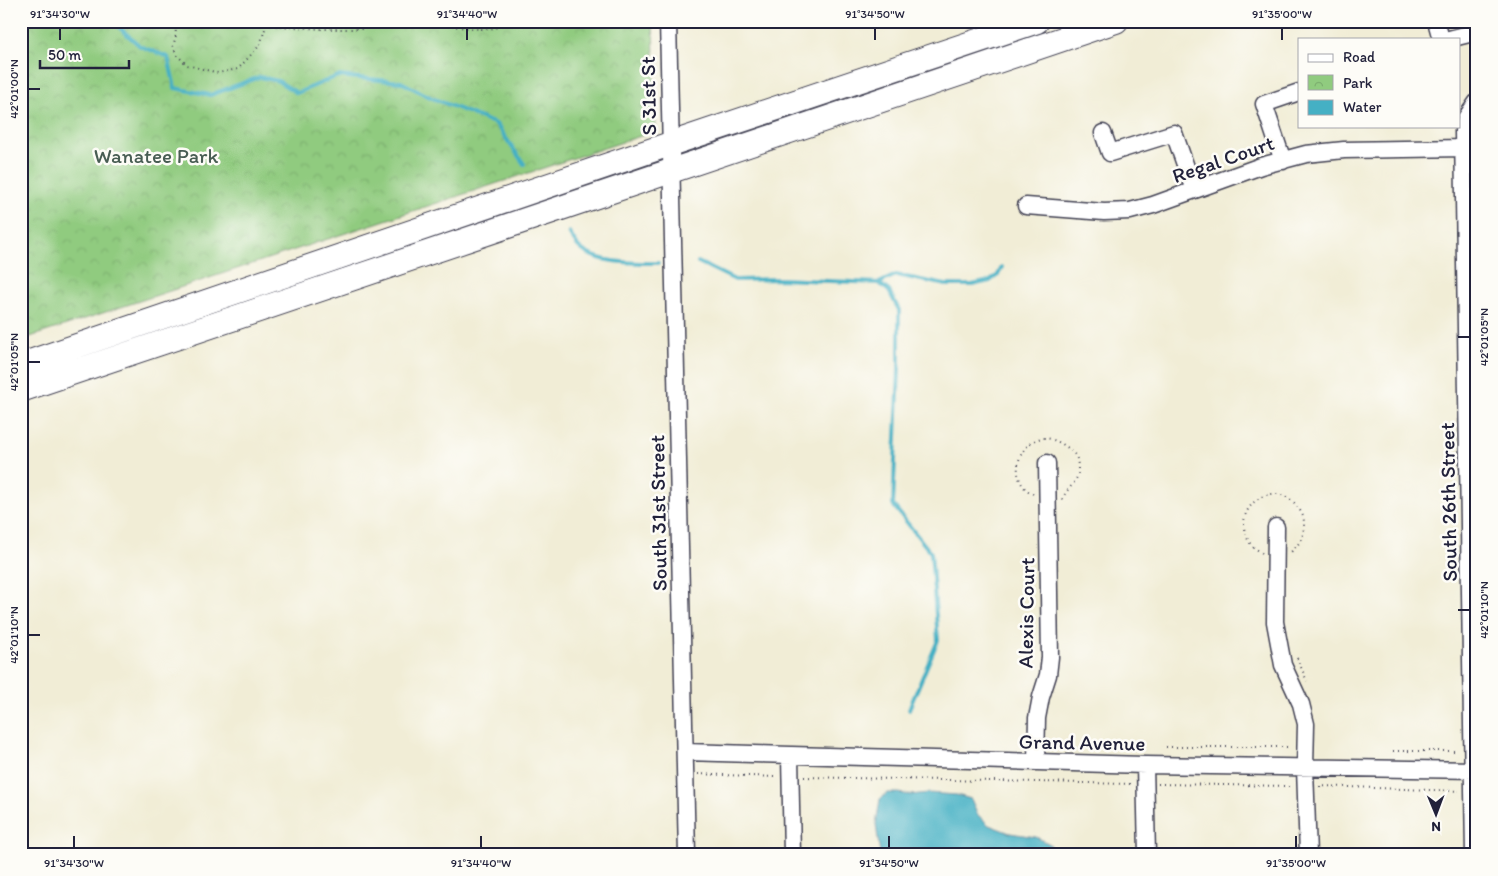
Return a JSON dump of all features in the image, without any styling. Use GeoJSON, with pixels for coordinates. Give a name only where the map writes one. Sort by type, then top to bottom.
{"type":"FeatureCollection","features":[{"type":"Feature","properties":{"kind":"highway"},"geometry":{"type":"LineString","coordinates":[[21,364],[1037,21]]}},
{"type":"Feature","properties":{"kind":"highway"},"geometry":{"type":"LineString","coordinates":[[21,390],[1116,21]]}},
{"type":"Feature","properties":{"kind":"street","name":"S 31st St"},"geometry":{"type":"LineString","coordinates":[[668,21],[672,170]]}},
{"type":"Feature","properties":{"kind":"street"},"geometry":{"type":"LineString","coordinates":[[1436,21],[1441,38]]}},
{"type":"Feature","properties":{"kind":"street"},"geometry":{"type":"LineString","coordinates":[[1453,38],[1477,32]]}},
{"type":"Feature","properties":{"kind":"street"},"geometry":{"type":"LineString","coordinates":[[1282,160],[1264,104],[1298,92]]}},
{"type":"Feature","properties":{"kind":"street","name":"South 26th Street"},"geometry":{"type":"LineString","coordinates":[[1474,855],[1471,239],[1463,131],[1466,118],[1477,102]]}},
{"type":"Feature","properties":{"kind":"street"},"geometry":{"type":"LineString","coordinates":[[1103,133],[1110,153],[1174,132],[1194,190]]}},
{"type":"Feature","properties":{"kind":"street","name":"Regal Court"},"geometry":{"type":"LineString","coordinates":[[1026,206],[1104,212],[1130,211],[1153,205],[1261,166],[1306,154],[1344,150],[1464,148]]}},
{"type":"Feature","properties":{"kind":"street","name":"South 31st Street"},"geometry":{"type":"LineString","coordinates":[[672,170],[687,855]]}},
{"type":"Feature","properties":{"kind":"street","name":"Alexis Court"},"geometry":{"type":"LineString","coordinates":[[1036,762],[1038,718],[1050,657],[1047,463]]}},
{"type":"Feature","properties":{"kind":"street"},"geometry":{"type":"LineString","coordinates":[[1276,527],[1275,622],[1283,665],[1301,704],[1306,724],[1308,855]]}},
{"type":"Feature","properties":{"kind":"street","name":"Grand Avenue"},"geometry":{"type":"LineString","coordinates":[[685,752],[1145,765],[1475,770]]}},
{"type":"Feature","properties":{"kind":"street"},"geometry":{"type":"LineString","coordinates":[[790,756],[792,855]]}},
{"type":"Feature","properties":{"kind":"street"},"geometry":{"type":"LineString","coordinates":[[1145,765],[1147,855]]}},
{"type":"Feature","properties":{"kind":"path"},"geometry":{"type":"LineString","coordinates":[[267,25],[260,45],[238,69],[218,74],[187,65],[177,55],[173,47],[176,35],[176,21],[183,25],[267,25],[361,30],[379,22]]}},
{"type":"Feature","properties":{"kind":"path"},"geometry":{"type":"LineString","coordinates":[[432,21],[438,24],[466,28],[494,28],[508,21]]}},
{"type":"Feature","properties":{"kind":"path"},"geometry":{"type":"LineString","coordinates":[[1393,751],[1458,752]]}},
{"type":"Feature","properties":{"kind":"path"},"geometry":{"type":"LineString","coordinates":[[694,774],[776,777]]}},
{"type":"Feature","properties":{"kind":"path"},"geometry":{"type":"LineString","coordinates":[[804,777],[1131,783],[1131,792]]}},
{"type":"Feature","properties":{"kind":"path"},"geometry":{"type":"LineString","coordinates":[[1158,784],[1292,786]]}},
{"type":"Feature","properties":{"kind":"path"},"geometry":{"type":"LineString","coordinates":[[1320,786],[1459,790]]}},
{"type":"Feature","properties":{"kind":"green space","name":"Wanatee Park"},"geometry":{"type":"Polygon","coordinates":[[[21,21],[653,21],[656,131],[21,340],[21,21]]]}},
{"type":"Feature","properties":{"kind":"water"},"geometry":{"type":"Polygon","coordinates":[[[887,793],[957,795],[971,799],[978,815],[989,825],[1010,833],[1036,837],[1050,844],[1055,855],[880,855],[876,824],[880,799],[887,793]]]}},
{"type":"Feature","properties":{"kind":"waterway"},"geometry":{"type":"LineString","coordinates":[[112,21],[140,46],[168,57],[175,88],[210,95],[260,77],[278,81],[297,93],[338,76],[401,82],[432,98],[496,124],[524,164]]}},
{"type":"Feature","properties":{"kind":"waterway"},"geometry":{"type":"LineString","coordinates":[[569,232],[578,246],[596,257],[617,262],[658,263]]}},
{"type":"Feature","properties":{"kind":"waterway"},"geometry":{"type":"LineString","coordinates":[[698,262],[735,280],[779,279],[879,283],[896,275],[946,285],[972,285],[990,281],[998,275],[1002,267]]}},
{"type":"Feature","properties":{"kind":"waterway"},"geometry":{"type":"LineString","coordinates":[[879,283],[889,291],[899,310],[899,369],[893,505],[931,553],[938,640],[909,709]]}}]}
